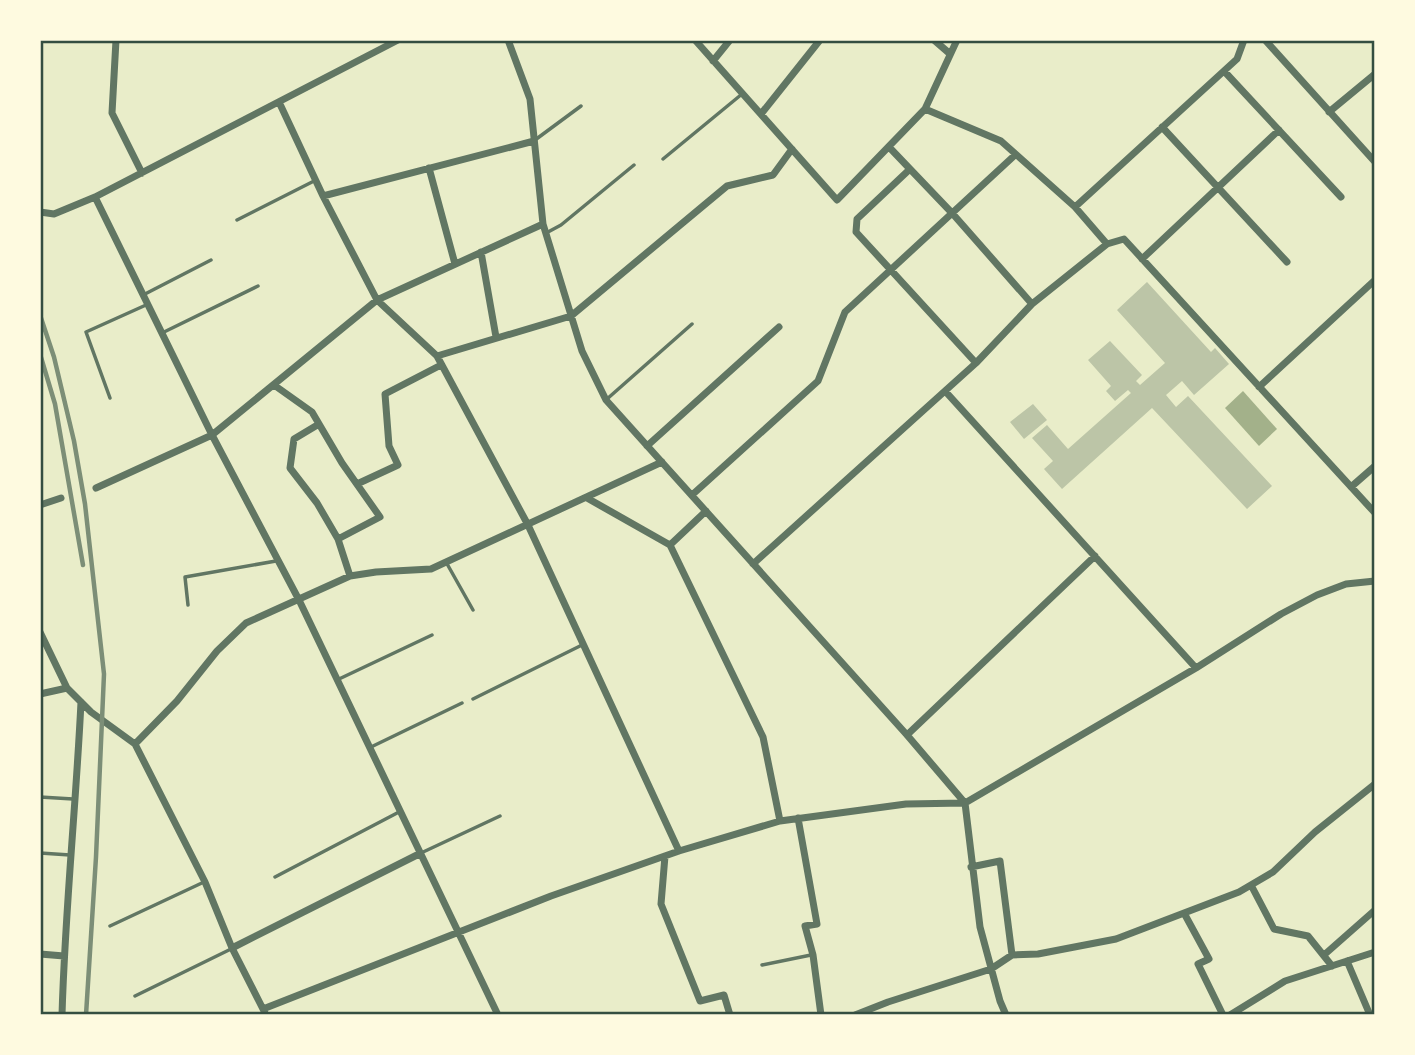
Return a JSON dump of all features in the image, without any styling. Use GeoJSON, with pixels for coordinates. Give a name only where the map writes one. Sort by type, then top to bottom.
{"type":"FeatureCollection","features":[{"type":"Feature","properties":{"kind":"street"},"geometry":{"type":"LineString","coordinates":[[116,40],[112,113],[142,173]]}},
{"type":"Feature","properties":{"kind":"street"},"geometry":{"type":"LineString","coordinates":[[40,212],[54,214],[95,197],[398,40]]}},
{"type":"Feature","properties":{"kind":"street"},"geometry":{"type":"LineString","coordinates":[[508,40],[530,99],[543,224],[582,351],[606,400],[965,803],[980,927],[1006,1015]]}},
{"type":"Feature","properties":{"kind":"street"},"geometry":{"type":"LineString","coordinates":[[695,40],[837,200],[925,109],[957,40]]}},
{"type":"Feature","properties":{"kind":"street"},"geometry":{"type":"LineString","coordinates":[[713,61],[730,40]]}},
{"type":"Feature","properties":{"kind":"street"},"geometry":{"type":"LineString","coordinates":[[761,114],[820,40]]}},
{"type":"Feature","properties":{"kind":"street"},"geometry":{"type":"LineString","coordinates":[[934,40],[949,53]]}},
{"type":"Feature","properties":{"kind":"street"},"geometry":{"type":"LineString","coordinates":[[1075,207],[1237,59],[1244,40]]}},
{"type":"Feature","properties":{"kind":"street"},"geometry":{"type":"LineString","coordinates":[[1265,40],[1375,162]]}},
{"type":"Feature","properties":{"kind":"street"},"geometry":{"type":"LineString","coordinates":[[1224,71],[1341,197]]}},
{"type":"Feature","properties":{"kind":"street"},"geometry":{"type":"LineString","coordinates":[[1329,112],[1375,74]]}},
{"type":"Feature","properties":{"kind":"street"},"geometry":{"type":"LineString","coordinates":[[279,102],[323,196],[377,300],[437,356],[528,525],[679,851]]}},
{"type":"Feature","properties":{"kind":"street"},"geometry":{"type":"LineString","coordinates":[[925,109],[1001,141],[1075,207],[1107,244]]}},
{"type":"Feature","properties":{"kind":"street"},"geometry":{"type":"LineString","coordinates":[[1162,127],[1287,262]]}},
{"type":"Feature","properties":{"kind":"street"},"geometry":{"type":"LineString","coordinates":[[1142,259],[1279,130]]}},
{"type":"Feature","properties":{"kind":"street"},"geometry":{"type":"LineString","coordinates":[[323,196],[534,141]]}},
{"type":"Feature","properties":{"kind":"street"},"geometry":{"type":"LineString","coordinates":[[889,147],[952,213],[1032,304]]}},
{"type":"Feature","properties":{"kind":"street"},"geometry":{"type":"LineString","coordinates":[[437,356],[571,316],[727,186],[773,175],[792,149]]}},
{"type":"Feature","properties":{"kind":"street"},"geometry":{"type":"LineString","coordinates":[[692,495],[818,382],[845,312],[1015,155]]}},
{"type":"Feature","properties":{"kind":"street"},"geometry":{"type":"LineString","coordinates":[[429,168],[455,264]]}},
{"type":"Feature","properties":{"kind":"street"},"geometry":{"type":"LineString","coordinates":[[910,169],[857,219],[856,232],[976,363]]}},
{"type":"Feature","properties":{"kind":"street"},"geometry":{"type":"LineString","coordinates":[[95,197],[212,435],[299,600],[498,1015]]}},
{"type":"Feature","properties":{"kind":"street"},"geometry":{"type":"LineString","coordinates":[[96,488],[212,435],[377,300],[543,224]]}},
{"type":"Feature","properties":{"kind":"street"},"geometry":{"type":"LineString","coordinates":[[754,565],[976,363],[1032,304],[1107,244],[1125,239],[1375,513]]}},
{"type":"Feature","properties":{"kind":"street"},"geometry":{"type":"LineString","coordinates":[[481,252],[496,337]]}},
{"type":"Feature","properties":{"kind":"street"},"geometry":{"type":"LineString","coordinates":[[1259,387],[1375,280]]}},
{"type":"Feature","properties":{"kind":"street"},"geometry":{"type":"LineString","coordinates":[[647,446],[779,327]]}},
{"type":"Feature","properties":{"kind":"street"},"geometry":{"type":"LineString","coordinates":[[357,484],[398,465],[389,446],[385,394],[442,365]]}},
{"type":"Feature","properties":{"kind":"street"},"geometry":{"type":"LineString","coordinates":[[274,385],[312,412],[380,517],[338,539]]}},
{"type":"Feature","properties":{"kind":"street"},"geometry":{"type":"LineString","coordinates":[[946,391],[1196,668]]}},
{"type":"Feature","properties":{"kind":"street"},"geometry":{"type":"LineString","coordinates":[[319,424],[294,439],[290,468],[317,503],[338,539],[350,576]]}},
{"type":"Feature","properties":{"kind":"street"},"geometry":{"type":"LineString","coordinates":[[135,744],[177,701],[217,651],[246,623],[350,576],[431,569],[662,462]]}},
{"type":"Feature","properties":{"kind":"street"},"geometry":{"type":"LineString","coordinates":[[1351,487],[1375,466]]}},
{"type":"Feature","properties":{"kind":"street"},"geometry":{"type":"LineString","coordinates":[[40,505],[61,498]]}},
{"type":"Feature","properties":{"kind":"street"},"geometry":{"type":"LineString","coordinates":[[587,498],[670,545],[762,737],[780,821]]}},
{"type":"Feature","properties":{"kind":"street"},"geometry":{"type":"LineString","coordinates":[[670,545],[706,511]]}},
{"type":"Feature","properties":{"kind":"street"},"geometry":{"type":"LineString","coordinates":[[907,735],[1094,556]]}},
{"type":"Feature","properties":{"kind":"street"},"geometry":{"type":"LineString","coordinates":[[40,632],[66,688],[91,712],[135,744],[205,882],[232,948],[264,1012],[551,896],[679,851],[780,821],[906,804],[965,803],[1196,668],[1281,614],[1317,595],[1346,584],[1375,581]]}},
{"type":"Feature","properties":{"kind":"street"},"geometry":{"type":"LineString","coordinates":[[40,694],[66,688]]}},
{"type":"Feature","properties":{"kind":"street"},"geometry":{"type":"LineString","coordinates":[[62,1015],[81,702]]}},
{"type":"Feature","properties":{"kind":"street"},"geometry":{"type":"LineString","coordinates":[[855,1015],[992,969],[1012,955],[1038,954],[1116,939],[1239,892],[1273,872],[1315,832],[1375,785]]}},
{"type":"Feature","properties":{"kind":"street"},"geometry":{"type":"LineString","coordinates":[[798,818],[817,924],[805,926],[813,955],[821,1015]]}},
{"type":"Feature","properties":{"kind":"street"},"geometry":{"type":"LineString","coordinates":[[232,948],[419,854]]}},
{"type":"Feature","properties":{"kind":"street"},"geometry":{"type":"LineString","coordinates":[[664,856],[661,904],[700,1001],[724,995],[730,1015]]}},
{"type":"Feature","properties":{"kind":"street"},"geometry":{"type":"LineString","coordinates":[[971,867],[1000,861],[1012,955]]}},
{"type":"Feature","properties":{"kind":"street"},"geometry":{"type":"LineString","coordinates":[[1251,885],[1273,929],[1308,936],[1332,965]]}},
{"type":"Feature","properties":{"kind":"street"},"geometry":{"type":"LineString","coordinates":[[1324,955],[1375,910]]}},
{"type":"Feature","properties":{"kind":"street"},"geometry":{"type":"LineString","coordinates":[[1184,913],[1209,959],[1198,964],[1223,1015]]}},
{"type":"Feature","properties":{"kind":"street"},"geometry":{"type":"LineString","coordinates":[[1230,1015],[1285,981],[1375,952]]}},
{"type":"Feature","properties":{"kind":"street"},"geometry":{"type":"LineString","coordinates":[[40,954],[64,956]]}},
{"type":"Feature","properties":{"kind":"street"},"geometry":{"type":"LineString","coordinates":[[1347,961],[1370,1015]]}},
{"type":"Feature","properties":{"kind":"lane"},"geometry":{"type":"LineString","coordinates":[[663,159],[743,94]]}},
{"type":"Feature","properties":{"kind":"lane"},"geometry":{"type":"LineString","coordinates":[[534,141],[581,106]]}},
{"type":"Feature","properties":{"kind":"lane"},"geometry":{"type":"LineString","coordinates":[[546,233],[562,225],[634,165]]}},
{"type":"Feature","properties":{"kind":"lane"},"geometry":{"type":"LineString","coordinates":[[237,220],[316,180]]}},
{"type":"Feature","properties":{"kind":"lane"},"geometry":{"type":"LineString","coordinates":[[143,295],[211,260]]}},
{"type":"Feature","properties":{"kind":"lane"},"geometry":{"type":"LineString","coordinates":[[162,333],[258,286]]}},
{"type":"Feature","properties":{"kind":"lane"},"geometry":{"type":"LineString","coordinates":[[110,398],[86,332],[148,304]]}},
{"type":"Feature","properties":{"kind":"lane"},"geometry":{"type":"LineString","coordinates":[[606,400],[692,324]]}},
{"type":"Feature","properties":{"kind":"lane"},"geometry":{"type":"LineString","coordinates":[[188,606],[185,577],[278,560]]}},
{"type":"Feature","properties":{"kind":"lane"},"geometry":{"type":"LineString","coordinates":[[446,562],[473,610]]}},
{"type":"Feature","properties":{"kind":"lane"},"geometry":{"type":"LineString","coordinates":[[337,679],[432,635]]}},
{"type":"Feature","properties":{"kind":"lane"},"geometry":{"type":"LineString","coordinates":[[473,699],[583,644]]}},
{"type":"Feature","properties":{"kind":"lane"},"geometry":{"type":"LineString","coordinates":[[369,747],[462,703]]}},
{"type":"Feature","properties":{"kind":"lane"},"geometry":{"type":"LineString","coordinates":[[40,797],[76,800]]}},
{"type":"Feature","properties":{"kind":"lane"},"geometry":{"type":"LineString","coordinates":[[275,877],[400,812]]}},
{"type":"Feature","properties":{"kind":"lane"},"geometry":{"type":"LineString","coordinates":[[419,854],[500,816]]}},
{"type":"Feature","properties":{"kind":"lane"},"geometry":{"type":"LineString","coordinates":[[40,853],[71,855]]}},
{"type":"Feature","properties":{"kind":"lane"},"geometry":{"type":"LineString","coordinates":[[110,926],[205,882]]}},
{"type":"Feature","properties":{"kind":"lane"},"geometry":{"type":"LineString","coordinates":[[135,996],[232,948]]}},
{"type":"Feature","properties":{"kind":"lane"},"geometry":{"type":"LineString","coordinates":[[762,965],[813,955]]}},
{"type":"Feature","properties":{"kind":"shaded area"},"geometry":{"type":"Polygon","coordinates":[[[1243,391],[1277,429],[1259,446],[1225,408],[1243,391]]]}},
{"type":"Feature","properties":{"kind":"building"},"geometry":{"type":"Polygon","coordinates":[[[1147,282],[1211,352],[1215,348],[1229,364],[1194,395],[1182,381],[1166,395],[1176,407],[1188,396],[1272,486],[1247,509],[1152,408],[1062,489],[1044,469],[1053,461],[1032,438],[1047,425],[1068,449],[1131,393],[1128,390],[1115,401],[1106,391],[1111,386],[1088,360],[1110,341],[1142,375],[1136,381],[1140,385],[1165,363],[1117,310],[1147,282]]]}},
{"type":"Feature","properties":{"kind":"building"},"geometry":{"type":"Polygon","coordinates":[[[1033,404],[1047,420],[1024,439],[1010,422],[1033,404]]]}},
{"type":"Feature","properties":{"kind":"railway"},"geometry":{"type":"LineString","coordinates":[[40,315],[54,357],[74,441],[85,504],[104,674],[86,1015]]}},
{"type":"Feature","properties":{"kind":"railway"},"geometry":{"type":"LineString","coordinates":[[40,354],[55,404],[83,565]]}}]}
